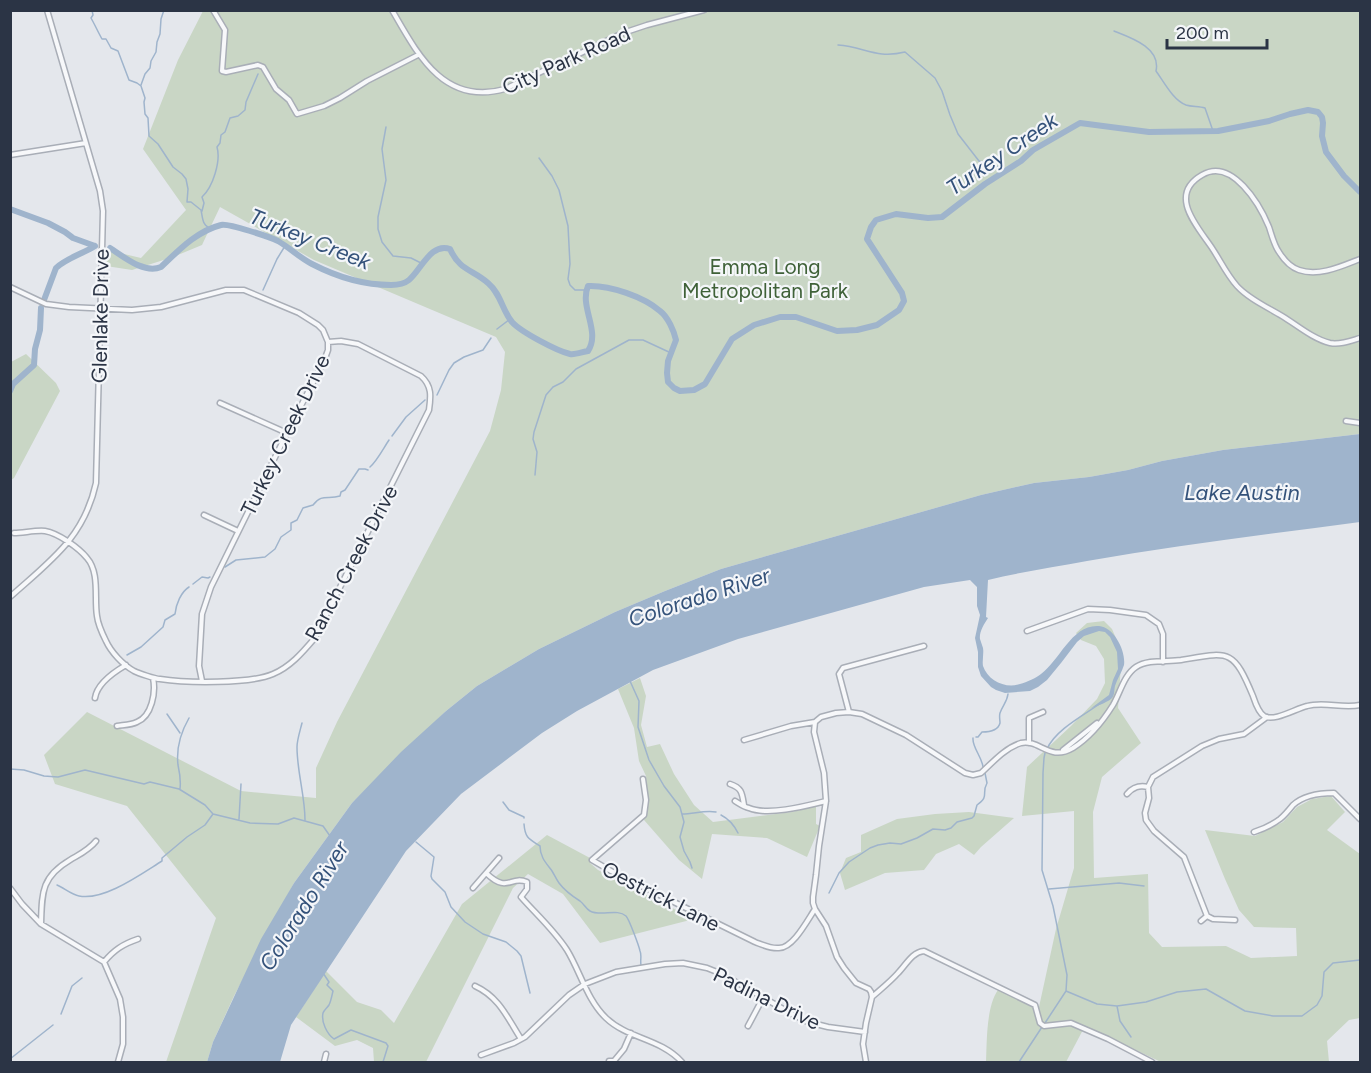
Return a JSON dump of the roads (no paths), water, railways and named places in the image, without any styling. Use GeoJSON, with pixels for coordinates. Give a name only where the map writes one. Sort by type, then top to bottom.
{"type":"FeatureCollection","features":[{"type":"Feature","properties":{"kind":"street","name":"Glenlake Drive"},"geometry":{"type":"LineString","coordinates":[[10,597],[69,542],[87,512],[96,483],[103,211],[100,191],[47,10]]}},
{"type":"Feature","properties":{"kind":"street"},"geometry":{"type":"LineString","coordinates":[[213,10],[225,30],[222,70],[226,72],[263,67],[276,89],[289,100],[297,114],[316,109],[340,98],[367,81],[418,55]]}},
{"type":"Feature","properties":{"kind":"street","name":"City Park Road"},"geometry":{"type":"LineString","coordinates":[[392,10],[418,55],[434,72],[452,86],[471,92],[491,92],[510,87],[623,33],[704,10]]}},
{"type":"Feature","properties":{"kind":"street"},"geometry":{"type":"LineString","coordinates":[[10,155],[86,143]]}},
{"type":"Feature","properties":{"kind":"street"},"geometry":{"type":"LineString","coordinates":[[1360,259],[1319,272],[1296,268],[1286,262],[1277,250],[1268,226],[1251,195],[1232,176],[1223,172],[1205,173],[1197,178],[1188,191],[1186,205],[1191,218],[1237,286],[1322,340],[1339,344],[1360,338]]}},
{"type":"Feature","properties":{"kind":"street","name":"Turkey Creek Drive"},"geometry":{"type":"LineString","coordinates":[[10,287],[46,304],[132,310],[161,307],[226,290],[244,290],[299,313],[323,330],[328,342],[324,361],[211,587],[202,614],[199,666],[202,681]]}},
{"type":"Feature","properties":{"kind":"street","name":"Ranch Creek Drive"},"geometry":{"type":"LineString","coordinates":[[14,533],[45,531],[69,542],[85,555],[92,567],[97,616],[101,631],[113,653],[134,671],[157,679],[249,680],[271,675],[288,667],[314,639],[429,410],[431,397],[430,387],[421,376],[358,344],[328,342]]}},
{"type":"Feature","properties":{"kind":"street"},"geometry":{"type":"LineString","coordinates":[[220,403],[287,433]]}},
{"type":"Feature","properties":{"kind":"street"},"geometry":{"type":"LineString","coordinates":[[1346,421],[1360,423]]}},
{"type":"Feature","properties":{"kind":"street"},"geometry":{"type":"LineString","coordinates":[[204,515],[238,531]]}},
{"type":"Feature","properties":{"kind":"street"},"geometry":{"type":"LineString","coordinates":[[1027,631],[1088,609],[1146,615],[1159,624],[1163,634],[1164,662]]}},
{"type":"Feature","properties":{"kind":"street"},"geometry":{"type":"LineString","coordinates":[[849,712],[839,674],[843,668],[924,646]]}},
{"type":"Feature","properties":{"kind":"street"},"geometry":{"type":"LineString","coordinates":[[744,740],[791,726],[815,722],[827,715],[856,712],[892,728],[969,774],[978,774],[1008,750],[1020,744],[1029,743],[1049,751],[1061,752],[1102,719],[1113,705],[1126,678],[1137,666],[1143,663],[1213,655],[1226,656],[1236,663],[1263,716],[1275,718],[1316,704],[1360,705]]}},
{"type":"Feature","properties":{"kind":"street"},"geometry":{"type":"LineString","coordinates":[[95,698],[98,688],[126,664]]}},
{"type":"Feature","properties":{"kind":"street"},"geometry":{"type":"LineString","coordinates":[[117,726],[136,723],[145,716],[153,698],[155,684],[153,677]]}},
{"type":"Feature","properties":{"kind":"street"},"geometry":{"type":"LineString","coordinates":[[1029,743],[1029,718],[1043,712]]}},
{"type":"Feature","properties":{"kind":"street"},"geometry":{"type":"LineString","coordinates":[[1235,920],[1213,920],[1207,916],[1184,857],[1154,831],[1146,820],[1144,813],[1149,798],[1148,787],[1153,777],[1202,746],[1244,734],[1267,717]]}},
{"type":"Feature","properties":{"kind":"street"},"geometry":{"type":"LineString","coordinates":[[815,722],[814,732],[824,773],[826,801],[813,897],[815,909],[826,926],[840,962],[856,982],[869,989],[872,997],[865,1032],[866,1062]]}},
{"type":"Feature","properties":{"kind":"street","name":"Oestrick Lane"},"geometry":{"type":"LineString","coordinates":[[643,778],[646,800],[644,815],[591,860],[769,947],[782,949],[793,941],[815,909]]}},
{"type":"Feature","properties":{"kind":"street"},"geometry":{"type":"LineString","coordinates":[[730,784],[737,786],[744,806]]}},
{"type":"Feature","properties":{"kind":"street"},"geometry":{"type":"LineString","coordinates":[[1126,794],[1135,787],[1148,787]]}},
{"type":"Feature","properties":{"kind":"street"},"geometry":{"type":"LineString","coordinates":[[1254,832],[1280,819],[1296,803],[1325,793],[1334,793],[1360,819]]}},
{"type":"Feature","properties":{"kind":"street"},"geometry":{"type":"LineString","coordinates":[[735,801],[750,809],[766,810],[797,809],[826,801]]}},
{"type":"Feature","properties":{"kind":"street"},"geometry":{"type":"LineString","coordinates":[[41,924],[42,894],[48,878],[60,866],[90,849],[96,841]]}},
{"type":"Feature","properties":{"kind":"street"},"geometry":{"type":"LineString","coordinates":[[473,888],[499,858]]}},
{"type":"Feature","properties":{"kind":"street"},"geometry":{"type":"LineString","coordinates":[[486,873],[495,881],[503,884],[522,880],[527,882],[527,889],[521,897],[565,947],[601,1013],[612,1023],[664,1047],[682,1062]]}},
{"type":"Feature","properties":{"kind":"street"},"geometry":{"type":"LineString","coordinates":[[10,888],[41,924],[104,962],[120,999],[123,1017],[123,1044],[118,1062]]}},
{"type":"Feature","properties":{"kind":"street"},"geometry":{"type":"LineString","coordinates":[[1201,921],[1207,916]]}},
{"type":"Feature","properties":{"kind":"street"},"geometry":{"type":"LineString","coordinates":[[104,962],[119,947],[138,939]]}},
{"type":"Feature","properties":{"kind":"street"},"geometry":{"type":"LineString","coordinates":[[872,997],[918,951],[924,951],[1035,1005],[1040,1023],[1044,1026],[1071,1023],[1152,1062]]}},
{"type":"Feature","properties":{"kind":"street","name":"Padina Drive"},"geometry":{"type":"LineString","coordinates":[[481,1055],[508,1046],[530,1033],[569,995],[585,984],[616,972],[665,964],[683,963],[715,971],[808,1022],[865,1032]]}},
{"type":"Feature","properties":{"kind":"street"},"geometry":{"type":"LineString","coordinates":[[475,986],[495,999],[521,1039]]}},
{"type":"Feature","properties":{"kind":"street"},"geometry":{"type":"LineString","coordinates":[[748,1026],[763,998]]}},
{"type":"Feature","properties":{"kind":"street"},"geometry":{"type":"LineString","coordinates":[[609,1061],[614,1061],[622,1053],[631,1033]]}},
{"type":"Feature","properties":{"kind":"street"},"geometry":{"type":"LineString","coordinates":[[324,1062],[326,1054]]}},
{"type":"Feature","properties":{"kind":"water","name":"Lake Austin"},"geometry":{"type":"Polygon","coordinates":[[[1360,434],[1360,522],[1155,550],[988,580],[986,617],[988,618],[983,625],[980,639],[983,648],[983,666],[993,680],[1015,685],[1037,677],[1048,668],[1074,637],[1090,627],[1104,627],[1114,635],[1123,653],[1124,665],[1112,698],[1090,709],[1109,695],[1118,669],[1117,652],[1110,637],[1105,632],[1099,631],[1084,636],[1047,680],[1030,691],[1005,693],[996,690],[981,676],[978,667],[975,638],[980,615],[977,606],[977,587],[970,580],[924,587],[738,639],[653,670],[577,711],[542,733],[461,794],[406,851],[291,1025],[280,1062],[207,1062],[213,1042],[261,939],[294,883],[352,803],[401,752],[446,711],[477,686],[539,649],[615,612],[721,569],[981,495],[1034,483],[1128,470],[1162,461],[1223,450],[1360,434]]]}},
{"type":"Feature","properties":{"kind":"waterway"},"geometry":{"type":"LineString","coordinates":[[92,10],[91,18],[102,39],[106,39],[111,48],[118,51],[129,80],[141,86],[145,98],[149,136],[158,144],[173,167],[186,179],[187,202],[191,202],[201,210],[205,224],[212,229]]}},
{"type":"Feature","properties":{"kind":"waterway"},"geometry":{"type":"LineString","coordinates":[[141,85],[156,52],[164,10]]}},
{"type":"Feature","properties":{"kind":"waterway"},"geometry":{"type":"LineString","coordinates":[[1114,31],[1137,41],[1150,50],[1154,56],[1156,71],[1169,90],[1181,103],[1205,108],[1213,131]]}},
{"type":"Feature","properties":{"kind":"waterway"},"geometry":{"type":"LineString","coordinates":[[838,45],[886,54],[905,52],[935,78],[958,134],[979,161],[1005,171]]}},
{"type":"Feature","properties":{"kind":"waterway"},"geometry":{"type":"LineString","coordinates":[[202,211],[204,203],[202,197],[210,187],[215,174],[218,159],[217,147],[221,135],[225,132],[230,118],[238,116],[245,110],[258,74]]}},
{"type":"Feature","properties":{"kind":"waterway","name":"Turkey Creek"},"geometry":{"type":"LineString","coordinates":[[110,248],[134,264],[155,269],[161,267],[196,236],[212,228],[225,225],[278,241],[321,269],[360,282],[391,285],[409,280],[437,249],[450,249],[462,266],[492,287],[512,322],[531,336],[572,354],[588,351],[591,343],[592,335],[586,302],[588,286],[616,290],[645,301],[660,311],[668,320],[676,340],[668,361],[668,382],[680,391],[694,390],[705,384],[732,339],[754,325],[780,317],[796,317],[837,331],[857,330],[877,325],[899,310],[904,301],[902,293],[867,239],[876,220],[896,214],[928,218],[942,217],[1033,150],[1080,123],[1149,132],[1218,131],[1269,121],[1308,110],[1318,112],[1322,117],[1322,136],[1326,152],[1344,176],[1360,192]]}},
{"type":"Feature","properties":{"kind":"waterway"},"geometry":{"type":"LineString","coordinates":[[386,127],[382,149],[386,180],[378,217],[378,229],[382,242],[393,256],[411,258],[423,264]]}},
{"type":"Feature","properties":{"kind":"waterway"},"geometry":{"type":"LineString","coordinates":[[539,158],[559,190],[568,226],[570,285],[575,290],[586,290]]}},
{"type":"Feature","properties":{"kind":"waterway","name":"Turkey Creek"},"geometry":{"type":"LineString","coordinates":[[10,209],[48,223],[73,238],[95,246]]}},
{"type":"Feature","properties":{"kind":"waterway"},"geometry":{"type":"LineString","coordinates":[[44,300],[56,268],[95,246]]}},
{"type":"Feature","properties":{"kind":"waterway"},"geometry":{"type":"LineString","coordinates":[[263,290],[285,246]]}},
{"type":"Feature","properties":{"kind":"waterway"},"geometry":{"type":"LineString","coordinates":[[10,391],[13,384],[34,365],[41,308]]}},
{"type":"Feature","properties":{"kind":"waterway"},"geometry":{"type":"LineString","coordinates":[[497,329],[510,319]]}},
{"type":"Feature","properties":{"kind":"waterway"},"geometry":{"type":"LineString","coordinates":[[437,395],[454,363],[483,350],[491,338]]}},
{"type":"Feature","properties":{"kind":"waterway"},"geometry":{"type":"LineString","coordinates":[[535,475],[537,452],[533,439],[534,432],[546,395],[553,387],[563,382],[576,369],[629,340],[643,340],[671,353]]}},
{"type":"Feature","properties":{"kind":"waterway"},"geometry":{"type":"LineString","coordinates":[[392,436],[406,417],[425,400]]}},
{"type":"Feature","properties":{"kind":"waterway"},"geometry":{"type":"LineString","coordinates":[[370,467],[389,440]]}},
{"type":"Feature","properties":{"kind":"waterway"},"geometry":{"type":"LineString","coordinates":[[225,567],[236,560],[265,557],[275,549],[281,537],[291,530],[291,523],[297,520],[303,508],[313,505],[322,498],[340,496],[359,469],[368,470]]}},
{"type":"Feature","properties":{"kind":"waterway"},"geometry":{"type":"LineString","coordinates":[[193,584],[202,577],[210,577]]}},
{"type":"Feature","properties":{"kind":"waterway"},"geometry":{"type":"LineString","coordinates":[[127,655],[141,647],[163,627],[165,620],[175,614],[179,599],[189,587]]}},
{"type":"Feature","properties":{"kind":"waterway"},"geometry":{"type":"LineString","coordinates":[[630,681],[639,701],[638,727],[649,760],[680,807],[684,822],[680,837],[692,868]]}},
{"type":"Feature","properties":{"kind":"waterway"},"geometry":{"type":"LineString","coordinates":[[976,737],[982,732],[999,726],[1000,713],[1008,694]]}},
{"type":"Feature","properties":{"kind":"waterway"},"geometry":{"type":"LineString","coordinates":[[1047,749],[1063,729],[1101,703]]}},
{"type":"Feature","properties":{"kind":"waterway"},"geometry":{"type":"LineString","coordinates":[[167,714],[180,733]]}},
{"type":"Feature","properties":{"kind":"waterway"},"geometry":{"type":"LineString","coordinates":[[180,789],[178,746],[189,718]]}},
{"type":"Feature","properties":{"kind":"waterway"},"geometry":{"type":"LineString","coordinates":[[302,723],[297,747],[305,820]]}},
{"type":"Feature","properties":{"kind":"waterway"},"geometry":{"type":"LineString","coordinates":[[973,738],[983,767]]}},
{"type":"Feature","properties":{"kind":"waterway"},"geometry":{"type":"LineString","coordinates":[[1045,753],[1042,870],[1053,906],[1067,975],[1066,991],[1045,1023]]}},
{"type":"Feature","properties":{"kind":"waterway","name":"Colorado River"},"geometry":{"type":"LineString","coordinates":[[10,769],[58,777],[85,770],[144,784],[150,782],[179,789],[205,805],[213,814],[250,823],[278,824],[294,818],[323,826],[330,836]]}},
{"type":"Feature","properties":{"kind":"waterway"},"geometry":{"type":"LineString","coordinates":[[829,893],[839,873],[849,862],[870,848],[890,843],[901,844],[933,829],[945,830],[957,822],[972,818],[977,805],[984,797],[987,783],[985,773]]}},
{"type":"Feature","properties":{"kind":"waterway"},"geometry":{"type":"LineString","coordinates":[[239,819],[241,784]]}},
{"type":"Feature","properties":{"kind":"waterway"},"geometry":{"type":"LineString","coordinates":[[503,802],[509,810],[524,818]]}},
{"type":"Feature","properties":{"kind":"waterway"},"geometry":{"type":"LineString","coordinates":[[682,814],[716,812]]}},
{"type":"Feature","properties":{"kind":"waterway"},"geometry":{"type":"LineString","coordinates":[[57,885],[79,896],[111,891],[162,861],[162,858],[187,837],[205,825],[213,814]]}},
{"type":"Feature","properties":{"kind":"waterway"},"geometry":{"type":"LineString","coordinates":[[721,815],[731,822],[738,833]]}},
{"type":"Feature","properties":{"kind":"waterway"},"geometry":{"type":"LineString","coordinates":[[524,824],[530,840],[540,846],[544,860],[566,891],[594,913],[618,913],[626,916],[641,953],[641,965]]}},
{"type":"Feature","properties":{"kind":"waterway"},"geometry":{"type":"LineString","coordinates":[[416,842],[434,857],[432,879],[445,892],[451,907],[465,922],[483,934],[506,942],[521,956],[530,993]]}},
{"type":"Feature","properties":{"kind":"waterway"},"geometry":{"type":"LineString","coordinates":[[1049,889],[1119,883],[1144,886]]}},
{"type":"Feature","properties":{"kind":"waterway"},"geometry":{"type":"LineString","coordinates":[[1066,991],[1097,1004],[1117,1006],[1146,1002],[1177,992],[1206,989],[1245,1011],[1273,1016],[1302,1016],[1317,1005],[1322,996],[1324,972],[1333,963],[1360,960]]}},
{"type":"Feature","properties":{"kind":"waterway"},"geometry":{"type":"LineString","coordinates":[[323,973],[329,982],[327,985],[333,991],[329,1005],[323,1013],[324,1024],[331,1037],[334,1039],[351,1030],[386,1043],[388,1046],[383,1062]]}},
{"type":"Feature","properties":{"kind":"waterway"},"geometry":{"type":"LineString","coordinates":[[61,1014],[72,986],[82,978]]}},
{"type":"Feature","properties":{"kind":"waterway"},"geometry":{"type":"LineString","coordinates":[[1117,1006],[1120,1021],[1131,1037]]}},
{"type":"Feature","properties":{"kind":"waterway"},"geometry":{"type":"LineString","coordinates":[[10,1059],[53,1025]]}},
{"type":"Feature","properties":{"kind":"waterway"},"geometry":{"type":"LineString","coordinates":[[1019,1062],[1042,1027]]}},
{"type":"Feature","properties":{"kind":"park label","name":"Emma Long Metropolitan Park"},"geometry":{"type":"Point","coordinates":[765,278]}}]}
